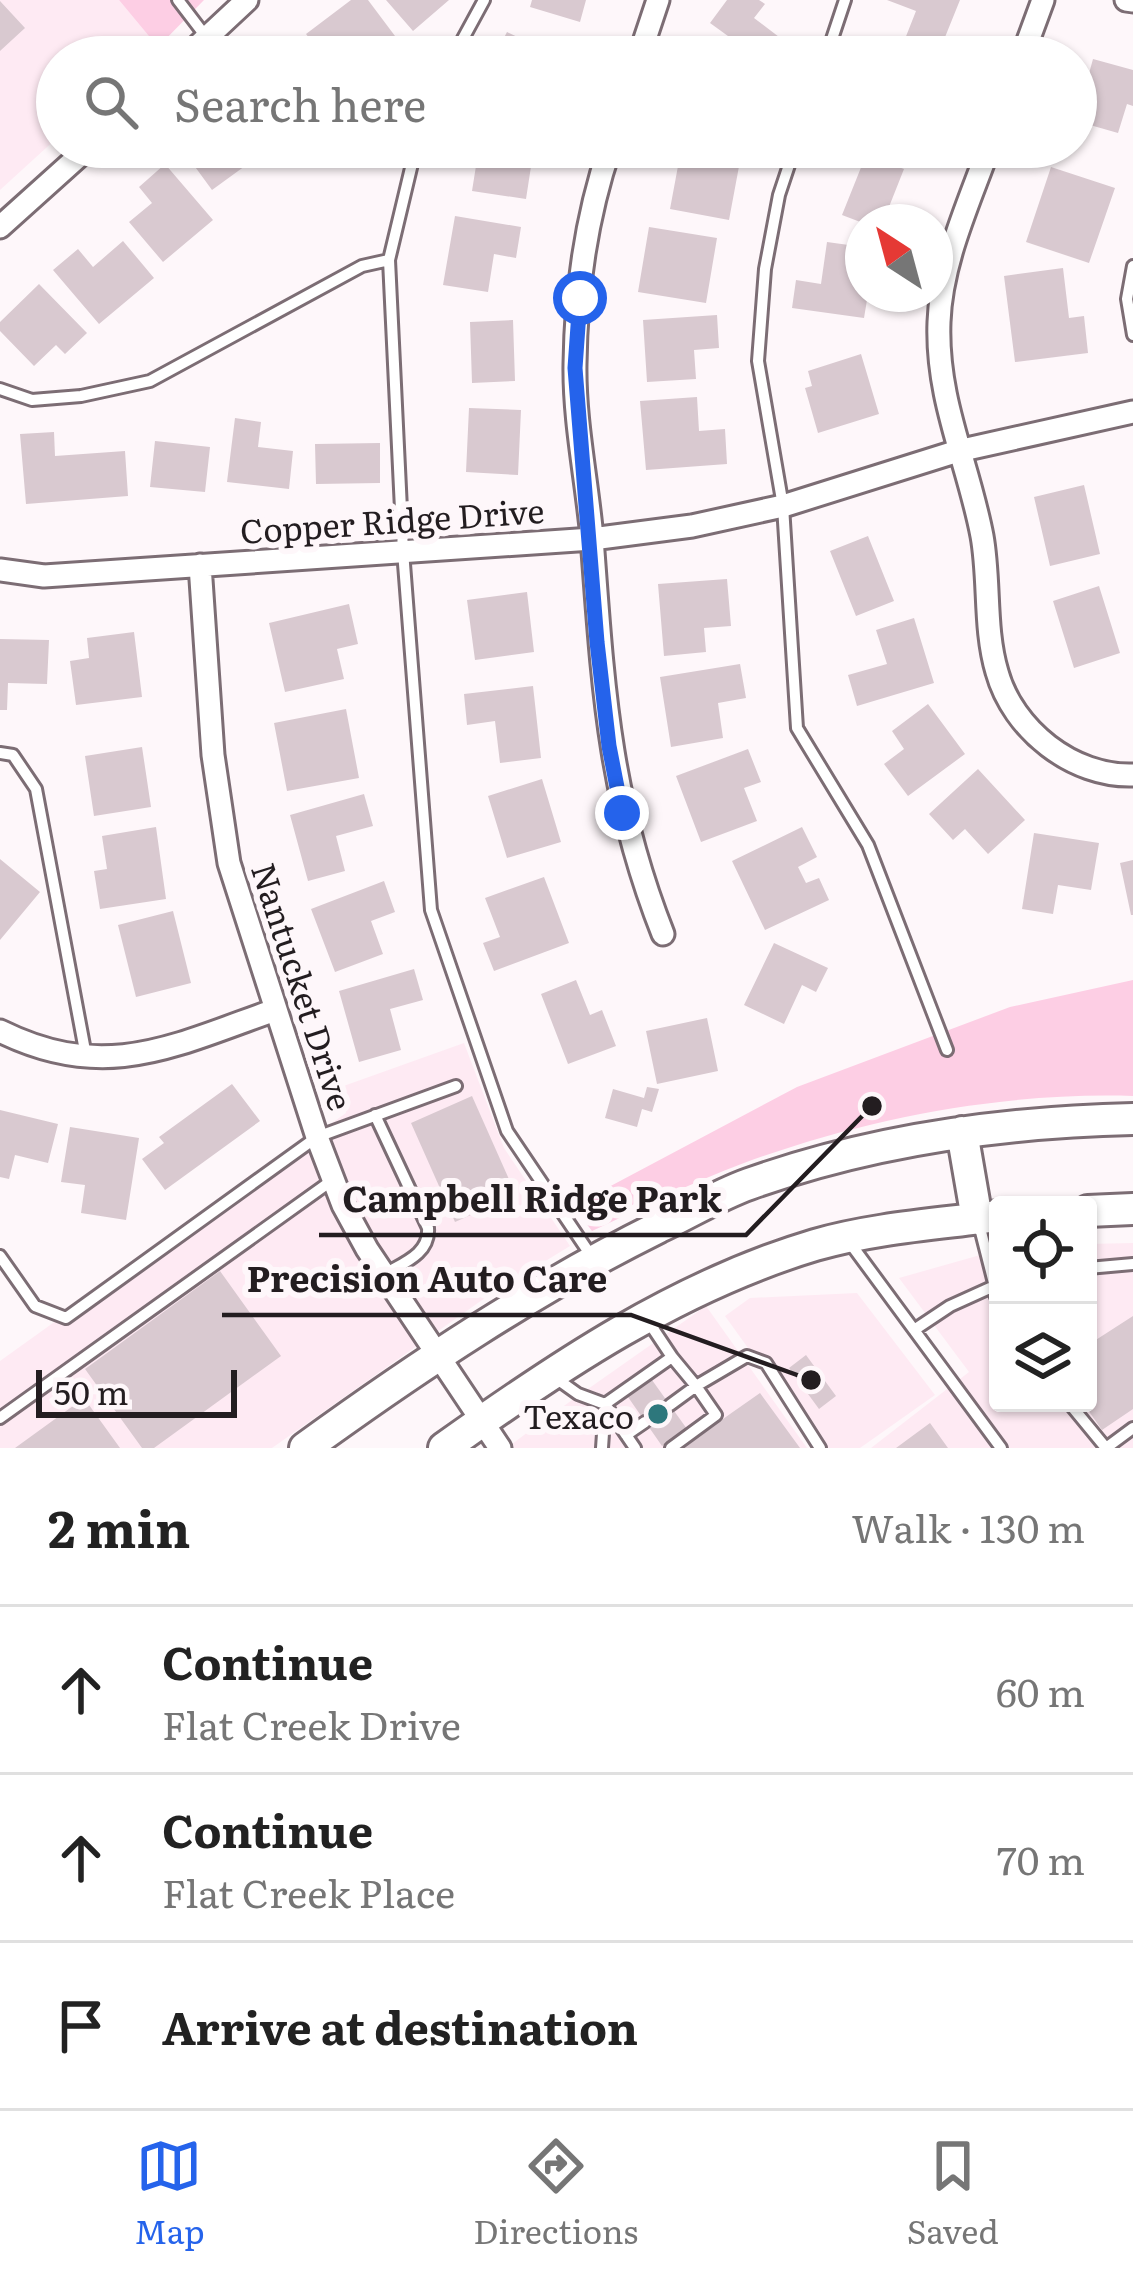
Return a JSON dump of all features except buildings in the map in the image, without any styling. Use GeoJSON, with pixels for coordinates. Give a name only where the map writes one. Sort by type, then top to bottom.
{"type":"FeatureCollection","features":[{"type":"Feature","properties":{"kind":"main road"},"geometry":{"type":"LineString","coordinates":[[305,1448],[437,1355],[594,1259],[745,1186],[806,1165],[962,1132],[1133,1119]]}},
{"type":"Feature","properties":{"kind":"main road"},"geometry":{"type":"LineString","coordinates":[[444,1448],[549,1374],[713,1282],[847,1238],[988,1218],[962,1132]]}},
{"type":"Feature","properties":{"kind":"main road"},"geometry":{"type":"LineString","coordinates":[[1097,1211],[1133,1209]]}},
{"type":"Feature","properties":{"kind":"street"},"geometry":{"type":"LineString","coordinates":[[208,36],[247,0]]}},
{"type":"Feature","properties":{"kind":"street"},"geometry":{"type":"LineString","coordinates":[[646,36],[658,0]]}},
{"type":"Feature","properties":{"kind":"street"},"geometry":{"type":"LineString","coordinates":[[1030,36],[1043,0]]}},
{"type":"Feature","properties":{"kind":"street"},"geometry":{"type":"LineString","coordinates":[[0,227],[66,168]]}},
{"type":"Feature","properties":{"kind":"street"},"geometry":{"type":"LineString","coordinates":[[603,168],[585,242],[575,368],[609,746],[622,813],[663,934]]}},
{"type":"Feature","properties":{"kind":"street"},"geometry":{"type":"LineString","coordinates":[[982,168],[947,268],[939,318],[939,363],[949,422],[982,538],[996,670],[1006,694],[1036,736],[1088,768],[1133,776]]}},
{"type":"Feature","properties":{"kind":"street","name":"Copper Ridge Drive"},"geometry":{"type":"LineString","coordinates":[[0,570],[44,575],[200,566],[592,538],[692,526],[783,506],[958,451],[1133,412]]}},
{"type":"Feature","properties":{"kind":"street","name":"Nantucket Drive"},"geometry":{"type":"LineString","coordinates":[[200,566],[213,755],[229,863],[317,1137],[344,1205],[383,1275],[500,1448]]}},
{"type":"Feature","properties":{"kind":"street"},"geometry":{"type":"LineString","coordinates":[[0,1031],[30,1046],[86,1060],[123,1057],[188,1041],[275,1010]]}},
{"type":"Feature","properties":{"kind":"lane"},"geometry":{"type":"LineString","coordinates":[[178,0],[205,36]]}},
{"type":"Feature","properties":{"kind":"lane"},"geometry":{"type":"LineString","coordinates":[[464,36],[484,0]]}},
{"type":"Feature","properties":{"kind":"lane"},"geometry":{"type":"LineString","coordinates":[[833,36],[845,0]]}},
{"type":"Feature","properties":{"kind":"lane"},"geometry":{"type":"LineString","coordinates":[[411,168],[389,260],[403,551],[431,910],[507,1131],[594,1259]]}},
{"type":"Feature","properties":{"kind":"lane"},"geometry":{"type":"LineString","coordinates":[[788,168],[765,269],[758,361],[783,506],[797,728],[868,845],[947,1050]]}},
{"type":"Feature","properties":{"kind":"lane"},"geometry":{"type":"LineString","coordinates":[[0,389],[32,400],[82,396],[150,381],[362,266],[389,260]]}},
{"type":"Feature","properties":{"kind":"lane"},"geometry":{"type":"LineString","coordinates":[[1133,266],[1126,299],[1133,335]]}},
{"type":"Feature","properties":{"kind":"lane"},"geometry":{"type":"LineString","coordinates":[[0,753],[13,755],[36,789],[86,1060]]}},
{"type":"Feature","properties":{"kind":"lane"},"geometry":{"type":"LineString","coordinates":[[0,1256],[35,1306],[66,1318],[317,1137],[455,1086]]}},
{"type":"Feature","properties":{"kind":"lane"},"geometry":{"type":"LineString","coordinates":[[375,1115],[428,1228],[420,1252],[383,1275]]}},
{"type":"Feature","properties":{"kind":"lane"},"geometry":{"type":"LineString","coordinates":[[0,1418],[334,1179]]}},
{"type":"Feature","properties":{"kind":"lane"},"geometry":{"type":"LineString","coordinates":[[847,1238],[1000,1448]]}},
{"type":"Feature","properties":{"kind":"lane"},"geometry":{"type":"LineString","coordinates":[[1097,1267],[1133,1264]]}},
{"type":"Feature","properties":{"kind":"lane"},"geometry":{"type":"LineString","coordinates":[[914,1330],[950,1306],[989,1290]]}},
{"type":"Feature","properties":{"kind":"lane"},"geometry":{"type":"LineString","coordinates":[[646,1317],[716,1415],[670,1448]]}},
{"type":"Feature","properties":{"kind":"lane"},"geometry":{"type":"LineString","coordinates":[[670,1405],[747,1356],[766,1364],[820,1448]]}},
{"type":"Feature","properties":{"kind":"lane"},"geometry":{"type":"LineString","coordinates":[[605,1404],[672,1358]]}},
{"type":"Feature","properties":{"kind":"lane"},"geometry":{"type":"LineString","coordinates":[[549,1374],[578,1394],[605,1404],[635,1448]]}},
{"type":"Feature","properties":{"kind":"lane"},"geometry":{"type":"LineString","coordinates":[[602,1448],[605,1404]]}},
{"type":"Feature","properties":{"kind":"lane"},"geometry":{"type":"LineString","coordinates":[[1076,1412],[1106,1448],[1133,1428]]}},
{"type":"Feature","properties":{"kind":"lane"},"geometry":{"type":"LineString","coordinates":[[626,1435],[645,1422]]}},
{"type":"Feature","properties":{"kind":"shaded area"},"geometry":{"type":"Polygon","coordinates":[[[0,0],[119,0],[149,36],[36,36],[36,157],[0,190],[0,0]]]}},
{"type":"Feature","properties":{"kind":"shaded area"},"geometry":{"type":"Polygon","coordinates":[[[119,0],[204,0],[169,36],[149,36],[119,0]]]}},
{"type":"Feature","properties":{"kind":"shaded area"},"geometry":{"type":"Polygon","coordinates":[[[1133,980],[1133,1096],[1035,1098],[886,1121],[725,1170],[592,1231],[573,1206],[797,1087],[1010,1007],[1133,980]]]}},
{"type":"Feature","properties":{"kind":"shaded area"},"geometry":{"type":"Polygon","coordinates":[[[464,1043],[504,1148],[570,1246],[485,1298],[272,1448],[0,1448],[0,1361],[346,1113],[338,1088],[464,1043]]]}},
{"type":"Feature","properties":{"kind":"shaded area"},"geometry":{"type":"Polygon","coordinates":[[[1133,1243],[1133,1448],[871,1448],[969,1372],[899,1278],[989,1253],[989,1412],[1097,1412],[1097,1244],[1133,1243]]]}},
{"type":"Feature","properties":{"kind":"shaded area"},"geometry":{"type":"Polygon","coordinates":[[[857,1293],[935,1395],[860,1448],[820,1448],[725,1316],[750,1298],[857,1293]]]}},
{"type":"Feature","properties":{"kind":"shaded area"},"geometry":{"type":"Polygon","coordinates":[[[706,1306],[807,1448],[507,1448],[541,1422],[706,1306]]]}},
{"type":"Feature","properties":{"kind":"place","name":"Campbell Ridge Park"},"geometry":{"type":"Point","coordinates":[872,1106]}},
{"type":"Feature","properties":{"kind":"place","name":"Precision Auto Care"},"geometry":{"type":"Point","coordinates":[811,1380]}},
{"type":"Feature","properties":{"kind":"place","name":"Texaco"},"geometry":{"type":"Point","coordinates":[658,1414]}},
{"type":"Feature","properties":{"kind":"route"},"geometry":{"type":"LineString","coordinates":[[580,298],[575,368],[597,642],[622,813]]}}]}
